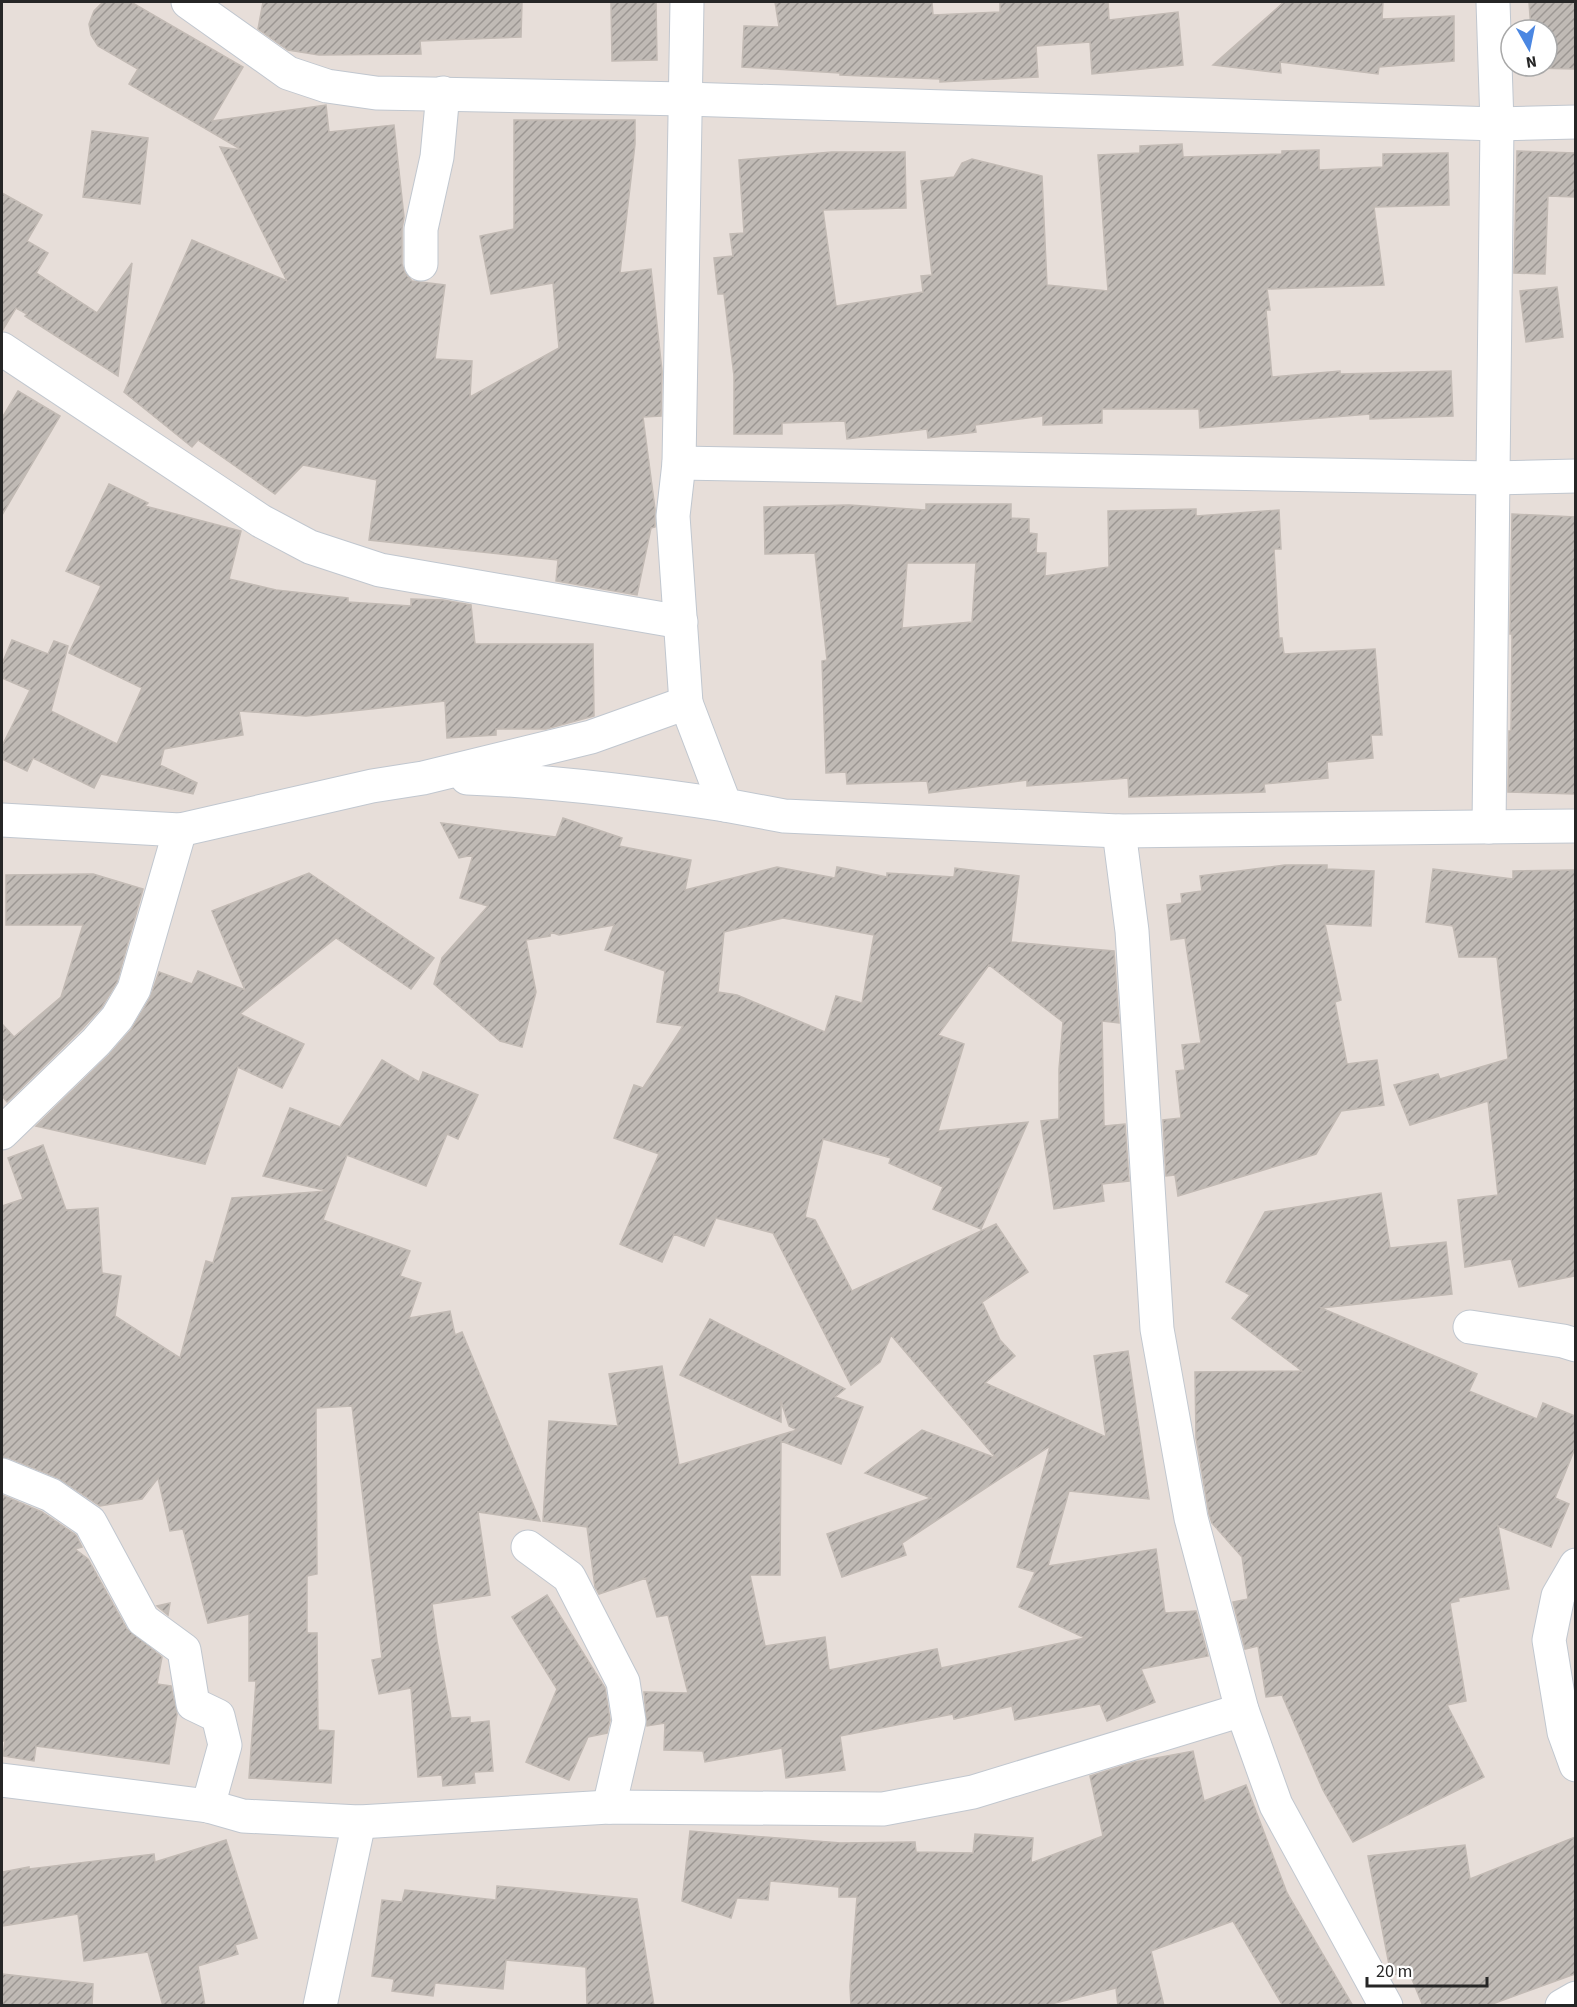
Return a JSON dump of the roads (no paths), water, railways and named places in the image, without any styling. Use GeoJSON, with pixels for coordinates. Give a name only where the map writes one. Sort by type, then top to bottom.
{"type":"FeatureCollection","features":[{"type":"Feature","properties":{"kind":"street"},"geometry":{"type":"LineString","coordinates":[[188,2],[288,73],[327,86],[376,93],[685,99],[1497,124],[1575,122]]}},
{"type":"Feature","properties":{"kind":"street"},"geometry":{"type":"LineString","coordinates":[[687,2],[679,463],[673,516],[686,702],[725,805]]}},
{"type":"Feature","properties":{"kind":"street"},"geometry":{"type":"LineString","coordinates":[[1489,826],[1497,124],[1492,2]]}},
{"type":"Feature","properties":{"kind":"street"},"geometry":{"type":"LineString","coordinates":[[421,264],[421,229],[437,157],[443,93]]}},
{"type":"Feature","properties":{"kind":"street"},"geometry":{"type":"LineString","coordinates":[[2,349],[261,521],[310,546],[380,570],[681,622]]}},
{"type":"Feature","properties":{"kind":"street"},"geometry":{"type":"LineString","coordinates":[[679,463],[1492,478],[1575,476]]}},
{"type":"Feature","properties":{"kind":"street"},"geometry":{"type":"LineString","coordinates":[[2,820],[180,830],[372,786],[423,778],[591,737],[686,702]]}},
{"type":"Feature","properties":{"kind":"street"},"geometry":{"type":"LineString","coordinates":[[423,778],[527,780],[629,791],[784,816],[1119,831],[1575,826]]}},
{"type":"Feature","properties":{"kind":"street"},"geometry":{"type":"LineString","coordinates":[[2,1133],[96,1042],[117,1018],[134,989],[180,830]]}},
{"type":"Feature","properties":{"kind":"street"},"geometry":{"type":"LineString","coordinates":[[1119,831],[1132,931],[1157,1329],[1191,1518],[1242,1710],[1276,1805],[1386,2006]]}},
{"type":"Feature","properties":{"kind":"street"},"geometry":{"type":"LineString","coordinates":[[1470,1327],[1563,1341],[1575,1345]]}},
{"type":"Feature","properties":{"kind":"street"},"geometry":{"type":"LineString","coordinates":[[2,1475],[51,1495],[90,1522],[143,1620],[184,1650],[193,1704],[218,1716],[225,1745],[208,1806]]}},
{"type":"Feature","properties":{"kind":"street"},"geometry":{"type":"LineString","coordinates":[[528,1547],[569,1577],[623,1682],[629,1721],[609,1807]]}},
{"type":"Feature","properties":{"kind":"street"},"geometry":{"type":"LineString","coordinates":[[1575,1565],[1558,1596],[1549,1640],[1564,1732],[1575,1765]]}},
{"type":"Feature","properties":{"kind":"street"},"geometry":{"type":"LineString","coordinates":[[2,1780],[208,1806],[243,1816],[359,1822],[609,1807],[883,1809],[973,1792],[1242,1710]]}},
{"type":"Feature","properties":{"kind":"street"},"geometry":{"type":"LineString","coordinates":[[320,2006],[359,1822]]}},
{"type":"Feature","properties":{"kind":"street"},"geometry":{"type":"LineString","coordinates":[[1562,2006],[1575,1998]]}}]}
